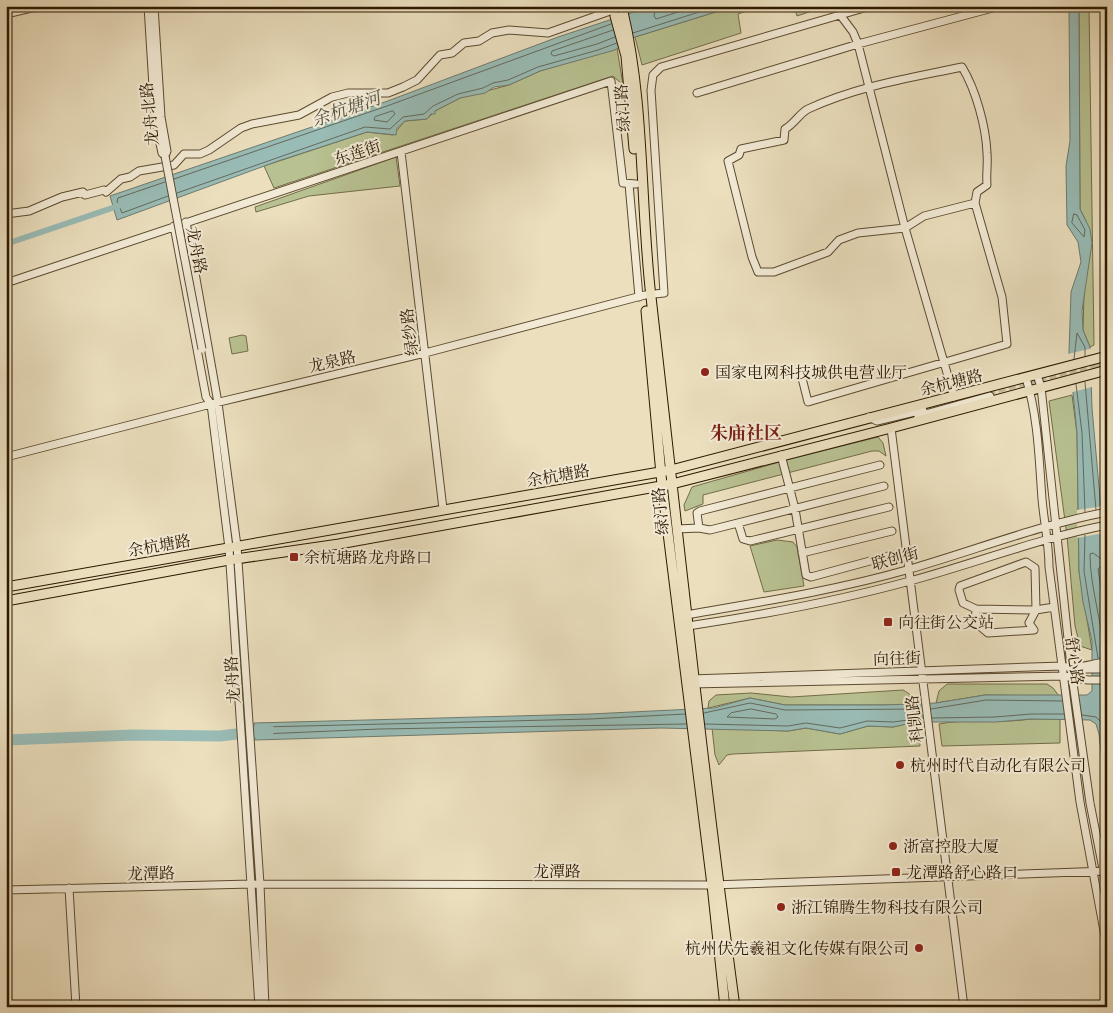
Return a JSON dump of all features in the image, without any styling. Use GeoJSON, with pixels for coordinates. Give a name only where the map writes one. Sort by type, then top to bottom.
{"type":"FeatureCollection","features":[{"type":"Feature","properties":{"kind":"main road","name":"绿汀路"},"geometry":{"type":"LineString","coordinates":[[617,10],[629,54],[645,296],[671,470],[688,626],[690,682]]}},
{"type":"Feature","properties":{"kind":"main road","name":"绿汀路"},"geometry":{"type":"LineString","coordinates":[[629,54],[633,184],[662,486],[694,705],[716,884],[734,1007]]}},
{"type":"Feature","properties":{"kind":"main road","name":"余杭塘路"},"geometry":{"type":"LineString","coordinates":[[6,587],[671,470],[1107,356]]}},
{"type":"Feature","properties":{"kind":"main road","name":"余杭塘路"},"geometry":{"type":"LineString","coordinates":[[6,602],[233,560],[339,544],[672,484],[1107,370]]}},
{"type":"Feature","properties":{"kind":"main road","name":"绿汀路"},"geometry":{"type":"LineString","coordinates":[[716,884],[725,1007]]}},
{"type":"Feature","properties":{"kind":"street"},"geometry":{"type":"LineString","coordinates":[[6,14],[40,6]]}},
{"type":"Feature","properties":{"kind":"street","name":"龙舟北路"},"geometry":{"type":"LineString","coordinates":[[148,6],[155,119],[162,153],[165,156]]}},
{"type":"Feature","properties":{"kind":"street","name":"龙舟北路"},"geometry":{"type":"LineString","coordinates":[[154,6],[161,118],[167,151],[165,156]]}},
{"type":"Feature","properties":{"kind":"street"},"geometry":{"type":"LineString","coordinates":[[872,6],[841,16],[853,32],[858,44],[905,228],[954,397]]}},
{"type":"Feature","properties":{"kind":"street"},"geometry":{"type":"LineString","coordinates":[[697,94],[858,44],[1000,6]]}},
{"type":"Feature","properties":{"kind":"street"},"geometry":{"type":"LineString","coordinates":[[6,214],[29,211],[62,197],[83,192],[85,195],[104,190],[106,192],[121,179],[130,177],[139,171],[174,166],[184,154],[200,154],[209,150],[240,128],[299,115],[332,97],[355,92],[388,93],[417,80],[440,55],[452,53],[464,43],[479,41],[492,33],[509,30],[548,33],[617,10]]}},
{"type":"Feature","properties":{"kind":"street","name":"龙泉路"},"geometry":{"type":"LineString","coordinates":[[6,457],[425,353],[645,296],[664,293],[655,170],[656,143],[651,90],[653,75],[661,66],[841,16]]}},
{"type":"Feature","properties":{"kind":"street"},"geometry":{"type":"LineString","coordinates":[[801,374],[808,402],[945,364],[1007,344],[1002,297],[976,203],[977,192],[987,185],[987,153],[980,109],[968,77],[962,67],[869,86],[806,110],[794,124],[785,129],[784,140],[742,149],[739,155],[728,161],[752,256],[758,272],[774,272],[828,252],[839,240],[858,233],[905,228],[924,216],[976,203]]}},
{"type":"Feature","properties":{"kind":"street","name":"东莲街"},"geometry":{"type":"LineString","coordinates":[[6,283],[611,80],[623,183],[633,184]]}},
{"type":"Feature","properties":{"kind":"street","name":"绿纱路"},"geometry":{"type":"LineString","coordinates":[[401,152],[442,509]]}},
{"type":"Feature","properties":{"kind":"street","name":"龙舟路"},"geometry":{"type":"LineString","coordinates":[[165,156],[202,349],[199,361]]}},
{"type":"Feature","properties":{"kind":"street","name":"龙舟路"},"geometry":{"type":"LineString","coordinates":[[186,222],[209,354],[233,547],[242,747],[256,884],[265,1007]]}},
{"type":"Feature","properties":{"kind":"street","name":"龙舟路"},"geometry":{"type":"LineString","coordinates":[[174,226],[206,397],[215,404]]}},
{"type":"Feature","properties":{"kind":"street"},"geometry":{"type":"LineString","coordinates":[[202,349],[209,354]]}},
{"type":"Feature","properties":{"kind":"street","name":"舒心路"},"geometry":{"type":"LineString","coordinates":[[1037,374],[1041,387],[1072,672],[1090,803],[1105,871],[1107,889]]}},
{"type":"Feature","properties":{"kind":"street","name":"舒心路"},"geometry":{"type":"LineString","coordinates":[[1026,378],[1035,414],[1046,526],[1049,539],[1049,567],[1070,724],[1092,872],[1107,947]]}},
{"type":"Feature","properties":{"kind":"street"},"geometry":{"type":"LineString","coordinates":[[868,434],[878,428],[989,394],[877,422],[869,417]]}},
{"type":"Feature","properties":{"kind":"street","name":"科凯路"},"geometry":{"type":"LineString","coordinates":[[891,428],[964,1007]]}},
{"type":"Feature","properties":{"kind":"street"},"geometry":{"type":"LineString","coordinates":[[781,455],[795,509],[806,575],[811,577],[892,555]]}},
{"type":"Feature","properties":{"kind":"street"},"geometry":{"type":"LineString","coordinates":[[699,528],[697,513],[700,511],[880,465]]}},
{"type":"Feature","properties":{"kind":"street"},"geometry":{"type":"LineString","coordinates":[[677,530],[699,528],[710,530],[884,486]]}},
{"type":"Feature","properties":{"kind":"street"},"geometry":{"type":"LineString","coordinates":[[738,523],[743,539],[750,541],[890,507]]}},
{"type":"Feature","properties":{"kind":"street","name":"联创街"},"geometry":{"type":"LineString","coordinates":[[686,615],[796,596],[909,569],[1046,526],[1106,512]]}},
{"type":"Feature","properties":{"kind":"street","name":"联创街"},"geometry":{"type":"LineString","coordinates":[[688,626],[806,606],[910,581],[1075,531],[1106,526]]}},
{"type":"Feature","properties":{"kind":"street"},"geometry":{"type":"LineString","coordinates":[[802,553],[892,532]]}},
{"type":"Feature","properties":{"kind":"street","name":"龙舟路"},"geometry":{"type":"LineString","coordinates":[[233,560],[251,747],[259,1007]]}},
{"type":"Feature","properties":{"kind":"street"},"geometry":{"type":"LineString","coordinates":[[976,609],[975,622],[988,633],[1034,630],[1029,623],[1036,610],[1035,568],[1026,562],[960,586],[958,590],[963,603],[976,609],[1036,610],[1054,607]]}},
{"type":"Feature","properties":{"kind":"street"},"geometry":{"type":"LineString","coordinates":[[1089,672],[1107,662]]}},
{"type":"Feature","properties":{"kind":"street","name":"向往街"},"geometry":{"type":"LineString","coordinates":[[690,682],[1062,666],[1072,672]]}},
{"type":"Feature","properties":{"kind":"street"},"geometry":{"type":"LineString","coordinates":[[1072,672],[1107,669]]}},
{"type":"Feature","properties":{"kind":"street","name":"向往街"},"geometry":{"type":"LineString","coordinates":[[690,682],[1064,676],[1072,672]]}},
{"type":"Feature","properties":{"kind":"street"},"geometry":{"type":"LineString","coordinates":[[1089,672],[1107,675]]}},
{"type":"Feature","properties":{"kind":"street"},"geometry":{"type":"LineString","coordinates":[[1089,672],[1107,680]]}},
{"type":"Feature","properties":{"kind":"street","name":"龙潭路"},"geometry":{"type":"LineString","coordinates":[[6,890],[256,884],[716,884],[1105,871]]}},
{"type":"Feature","properties":{"kind":"street"},"geometry":{"type":"LineString","coordinates":[[69,888],[76,1007]]}},
{"type":"Feature","properties":{"kind":"green space"},"geometry":{"type":"Polygon","coordinates":[[[735,6],[761,6],[738,14],[741,33],[642,65],[635,37],[735,6]]]}},
{"type":"Feature","properties":{"kind":"green space"},"geometry":{"type":"Polygon","coordinates":[[[794,6],[827,6],[797,16],[794,6]]]}},
{"type":"Feature","properties":{"kind":"green space"},"geometry":{"type":"Polygon","coordinates":[[[1079,6],[1089,6],[1094,345],[1090,347],[1083,330],[1086,221],[1080,209],[1079,6]]]}},
{"type":"Feature","properties":{"kind":"green space"},"geometry":{"type":"Polygon","coordinates":[[[617,48],[623,85],[613,76],[274,188],[264,166],[367,132],[393,135],[405,121],[427,119],[435,111],[460,98],[509,85],[540,71],[617,48]]]}},
{"type":"Feature","properties":{"kind":"green space"},"geometry":{"type":"Polygon","coordinates":[[[396,157],[400,186],[309,196],[256,212],[255,207],[396,157]]]}},
{"type":"Feature","properties":{"kind":"green space"},"geometry":{"type":"Polygon","coordinates":[[[246,336],[248,351],[232,354],[229,338],[246,336]]]}},
{"type":"Feature","properties":{"kind":"green space"},"geometry":{"type":"Polygon","coordinates":[[[1072,395],[1077,433],[1079,571],[1092,650],[1080,646],[1075,626],[1067,536],[1049,401],[1072,395]]]}},
{"type":"Feature","properties":{"kind":"green space"},"geometry":{"type":"Polygon","coordinates":[[[878,437],[883,443],[886,456],[879,451],[872,451],[703,495],[703,504],[685,511],[684,505],[692,487],[790,459],[878,437]]]}},
{"type":"Feature","properties":{"kind":"green space"},"geometry":{"type":"Polygon","coordinates":[[[777,540],[793,542],[797,547],[804,586],[764,592],[750,546],[777,540]]]}},
{"type":"Feature","properties":{"kind":"green space"},"geometry":{"type":"Polygon","coordinates":[[[947,684],[1047,684],[1059,696],[985,695],[936,703],[939,691],[947,684]]]}},
{"type":"Feature","properties":{"kind":"green space"},"geometry":{"type":"Polygon","coordinates":[[[903,690],[911,696],[914,705],[785,705],[750,698],[708,708],[709,701],[716,695],[751,693],[791,697],[903,690]]]}},
{"type":"Feature","properties":{"kind":"green space"},"geometry":{"type":"Polygon","coordinates":[[[1060,719],[1060,743],[942,746],[939,724],[961,721],[1060,719]]]}},
{"type":"Feature","properties":{"kind":"green space"},"geometry":{"type":"Polygon","coordinates":[[[915,722],[919,723],[920,746],[733,754],[727,755],[719,765],[715,755],[712,728],[788,731],[806,728],[840,734],[868,726],[893,727],[915,722]]]}},
{"type":"Feature","properties":{"kind":"water"},"geometry":{"type":"Polygon","coordinates":[[[652,6],[735,6],[635,37],[615,50],[540,71],[509,85],[494,87],[485,93],[460,98],[435,111],[435,114],[431,114],[427,119],[405,121],[397,128],[396,135],[367,132],[278,161],[117,220],[110,196],[385,102],[558,37],[652,6]]]}},
{"type":"Feature","properties":{"kind":"water"},"geometry":{"type":"Polygon","coordinates":[[[1069,6],[1079,6],[1080,209],[1090,229],[1092,243],[1082,311],[1083,330],[1090,347],[1092,408],[1107,577],[1107,804],[1099,734],[1096,724],[1090,720],[1031,719],[996,722],[915,722],[893,727],[868,726],[840,734],[806,728],[788,731],[661,728],[255,740],[254,723],[590,714],[714,708],[750,698],[785,705],[884,705],[936,703],[985,695],[1087,695],[1092,691],[1092,641],[1083,602],[1079,571],[1077,433],[1069,352],[1071,292],[1081,262],[1078,242],[1067,225],[1066,166],[1070,141],[1069,6]]]}},
{"type":"Feature","properties":{"kind":"pier"},"geometry":{"type":"Polygon","coordinates":[[[1093,348],[1092,387],[1069,393],[1068,354],[1093,348]]]}},
{"type":"Feature","properties":{"kind":"pier"},"geometry":{"type":"Polygon","coordinates":[[[1103,506],[1104,533],[1077,538],[1077,510],[1103,506]]]}},
{"type":"Feature","properties":{"kind":"waterway","name":"余杭塘河"},"geometry":{"type":"LineString","coordinates":[[6,244],[121,205]]}},
{"type":"Feature","properties":{"kind":"waterway"},"geometry":{"type":"LineString","coordinates":[[6,740],[133,735],[220,736],[269,730]]}},
{"type":"Feature","properties":{"kind":"tunnel"},"geometry":{"type":"LineString","coordinates":[[988,392],[1099,363]]}},
{"type":"Feature","properties":{"kind":"tunnel"},"geometry":{"type":"LineString","coordinates":[[1094,368],[1107,365]]}},
{"type":"Feature","properties":{"kind":"place","name":"国家电网科技城供电营业厅"},"geometry":{"type":"Point","coordinates":[705,372]}},
{"type":"Feature","properties":{"kind":"place","name":"余杭塘路龙舟路口"},"geometry":{"type":"Point","coordinates":[294,557]}},
{"type":"Feature","properties":{"kind":"place","name":"向往街公交站"},"geometry":{"type":"Point","coordinates":[888,622]}},
{"type":"Feature","properties":{"kind":"place","name":"杭州时代自动化有限公司"},"geometry":{"type":"Point","coordinates":[900,765]}},
{"type":"Feature","properties":{"kind":"place","name":"浙富控股大厦"},"geometry":{"type":"Point","coordinates":[893,846]}},
{"type":"Feature","properties":{"kind":"place","name":"龙潭路舒心路口"},"geometry":{"type":"Point","coordinates":[896,872]}},
{"type":"Feature","properties":{"kind":"place","name":"浙江锦腾生物科技有限公司"},"geometry":{"type":"Point","coordinates":[781,907]}},
{"type":"Feature","properties":{"kind":"place","name":"杭州伏先羲祖文化传媒有限公司"},"geometry":{"type":"Point","coordinates":[919,948]}},
{"type":"Feature","properties":{"kind":"district","name":"朱庙社区"},"geometry":{"type":"Point","coordinates":[746,433]}}]}
